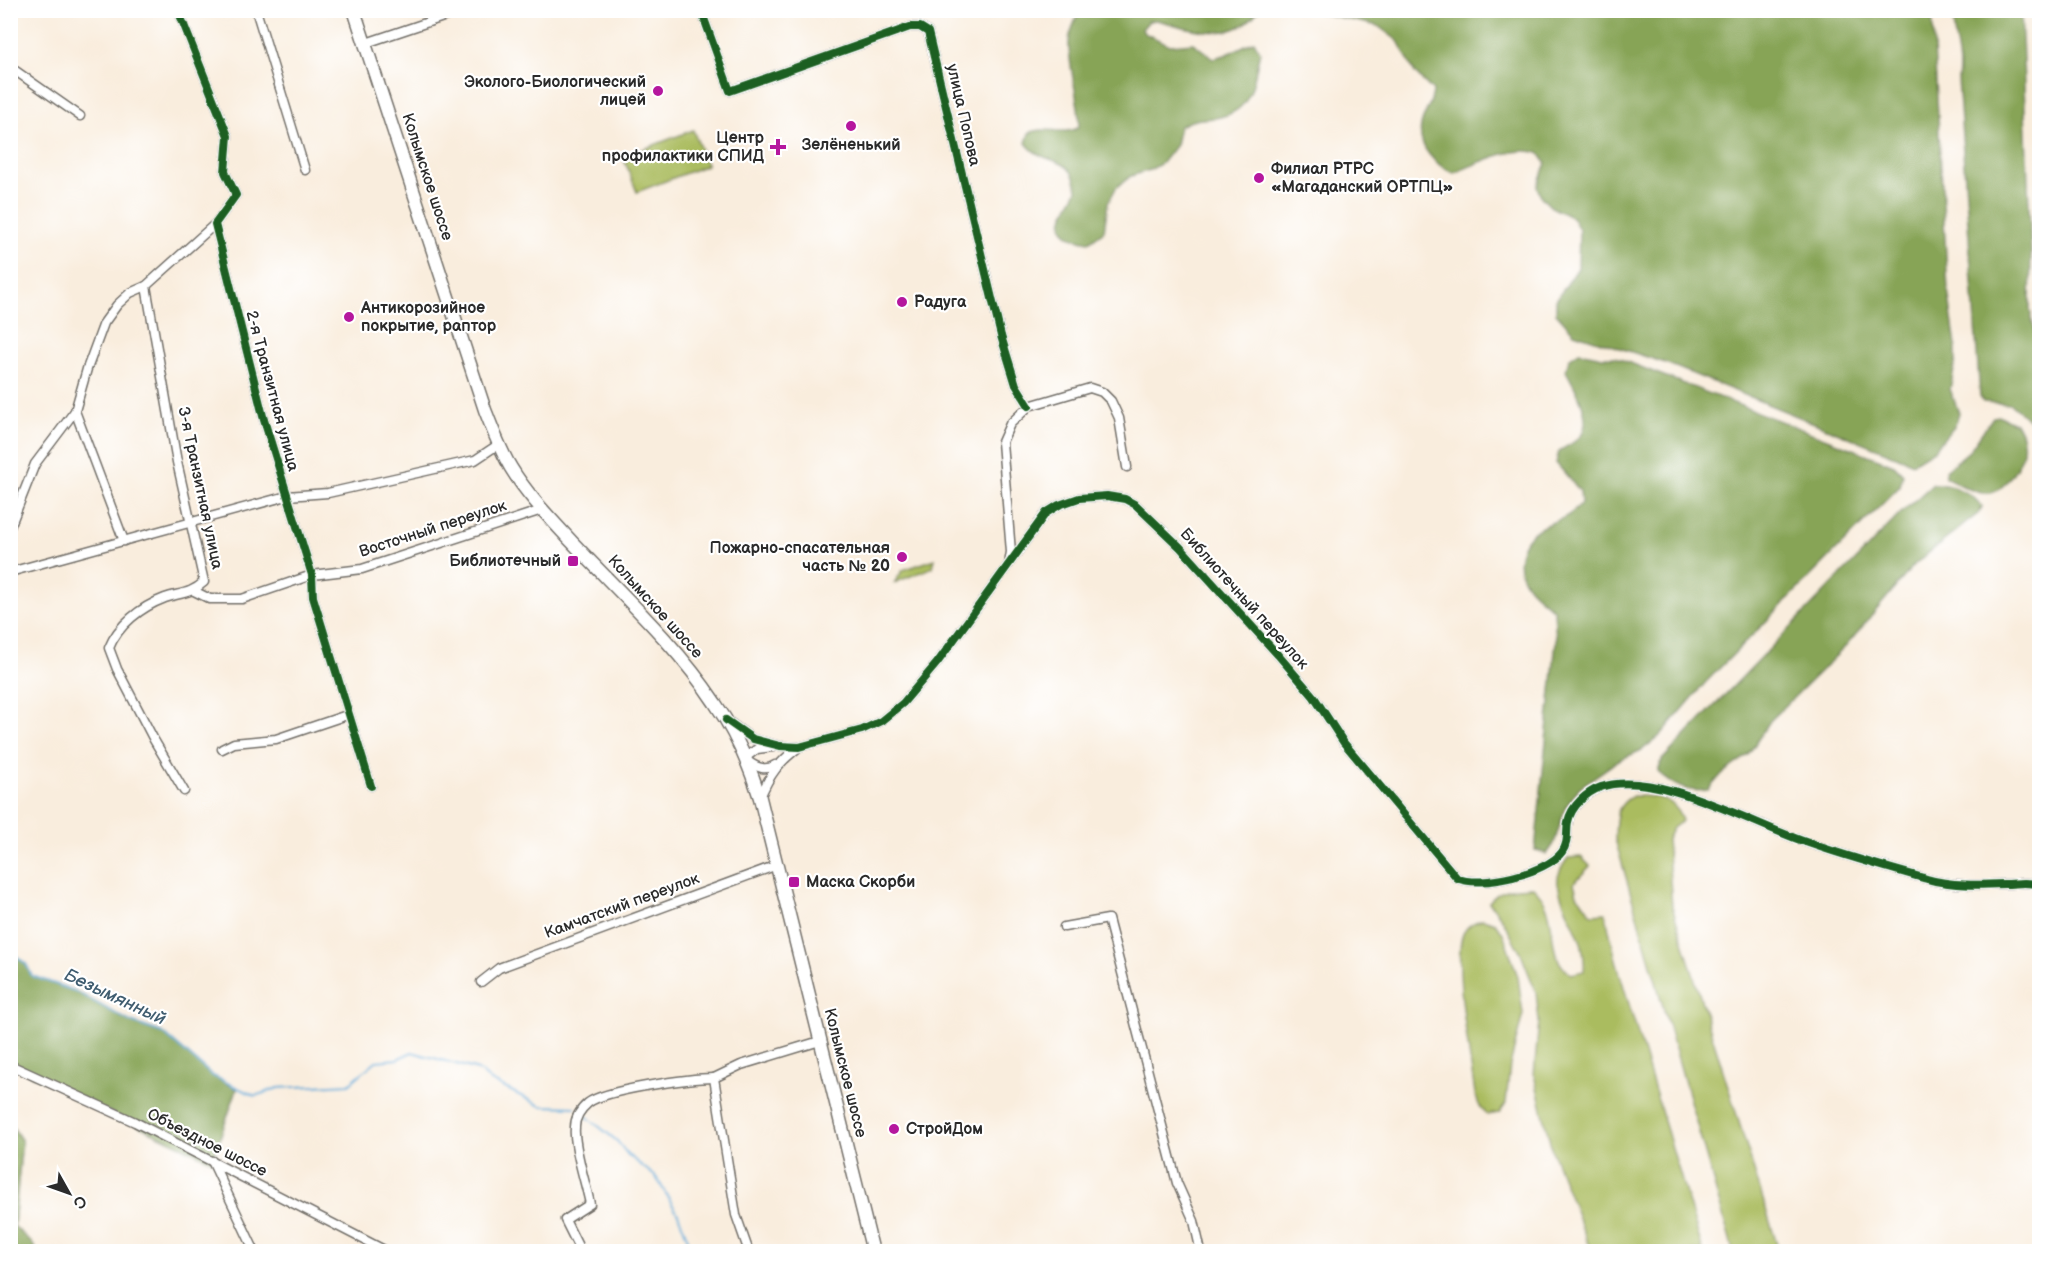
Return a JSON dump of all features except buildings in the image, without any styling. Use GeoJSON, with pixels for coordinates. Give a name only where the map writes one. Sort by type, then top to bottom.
{"type":"FeatureCollection","features":[{"type":"Feature","properties":{"kind":"highway","name":"Колымское шоссе"},"geometry":{"type":"LineString","coordinates":[[354,10],[499,444],[517,478],[543,510],[677,654],[726,720],[747,760],[760,798],[873,1251]]}},
{"type":"Feature","properties":{"kind":"street"},"geometry":{"type":"LineString","coordinates":[[10,527],[36,464],[75,411],[104,323],[117,305],[130,293],[146,286],[215,224],[236,195],[225,172],[228,136],[178,10]]}},
{"type":"Feature","properties":{"kind":"street"},"geometry":{"type":"LineString","coordinates":[[256,10],[305,170]]}},
{"type":"Feature","properties":{"kind":"street"},"geometry":{"type":"LineString","coordinates":[[366,43],[464,10]]}},
{"type":"Feature","properties":{"kind":"street","name":"улица Попова"},"geometry":{"type":"LineString","coordinates":[[701,10],[730,91],[910,27],[920,27],[928,32],[1001,336],[1016,385],[1029,406]]}},
{"type":"Feature","properties":{"kind":"street"},"geometry":{"type":"LineString","coordinates":[[10,67],[80,116]]}},
{"type":"Feature","properties":{"kind":"street","name":"2-я Транзитная улица"},"geometry":{"type":"LineString","coordinates":[[215,224],[264,420],[312,575],[314,597],[347,715],[370,786]]}},
{"type":"Feature","properties":{"kind":"street","name":"3-я Транзитная улица"},"geometry":{"type":"LineString","coordinates":[[146,286],[177,462],[204,582],[194,591],[165,598],[141,611],[115,633],[109,648],[117,669],[154,741],[184,791]]}},
{"type":"Feature","properties":{"kind":"street"},"geometry":{"type":"LineString","coordinates":[[1009,568],[1011,552],[1002,442],[1010,424],[1029,406],[1090,388],[1102,392],[1112,401],[1119,418],[1127,467]]}},
{"type":"Feature","properties":{"kind":"street"},"geometry":{"type":"LineString","coordinates":[[75,411],[124,541]]}},
{"type":"Feature","properties":{"kind":"street"},"geometry":{"type":"LineString","coordinates":[[10,572],[287,496],[328,494],[475,460],[499,444]]}},
{"type":"Feature","properties":{"kind":"street","name":"Библиотечный переулок"},"geometry":{"type":"LineString","coordinates":[[726,720],[753,740],[780,746],[799,747],[862,730],[892,713],[937,663],[1009,568],[1046,513],[1059,505],[1079,498],[1107,496],[1125,499],[1136,505],[1180,548],[1314,697],[1344,743],[1457,878],[1480,884],[1546,867],[1556,860],[1568,840],[1568,820],[1585,795],[1602,787],[1639,784],[1650,785],[1755,819],[1799,840],[1935,881],[2004,884],[2029,882],[2040,885]]}},
{"type":"Feature","properties":{"kind":"street","name":"Восточный переулок"},"geometry":{"type":"LineString","coordinates":[[194,591],[210,599],[242,599],[312,575],[362,569],[543,510]]}},
{"type":"Feature","properties":{"kind":"street"},"geometry":{"type":"LineString","coordinates":[[222,748],[234,743],[276,740],[347,715]]}},
{"type":"Feature","properties":{"kind":"street"},"geometry":{"type":"LineString","coordinates":[[780,746],[757,749],[747,760],[759,768],[770,769],[781,760]]}},
{"type":"Feature","properties":{"kind":"street","name":"Библиотечный переулок"},"geometry":{"type":"LineString","coordinates":[[760,798],[767,780],[781,760],[799,747]]}},
{"type":"Feature","properties":{"kind":"street","name":"Камчатский переулок"},"geometry":{"type":"LineString","coordinates":[[481,982],[499,968],[777,865]]}},
{"type":"Feature","properties":{"kind":"street"},"geometry":{"type":"LineString","coordinates":[[1064,927],[1108,919],[1177,1183],[1194,1221],[1201,1251]]}},
{"type":"Feature","properties":{"kind":"street"},"geometry":{"type":"LineString","coordinates":[[581,1251],[565,1220],[590,1204],[574,1128],[582,1109],[596,1099],[614,1094],[696,1078],[714,1078],[741,1065],[820,1041]]}},
{"type":"Feature","properties":{"kind":"street","name":"Объездное шоссе"},"geometry":{"type":"LineString","coordinates":[[10,1065],[135,1122],[388,1251]]}},
{"type":"Feature","properties":{"kind":"street"},"geometry":{"type":"LineString","coordinates":[[714,1078],[736,1215],[749,1251]]}},
{"type":"Feature","properties":{"kind":"street"},"geometry":{"type":"LineString","coordinates":[[212,1161],[255,1251]]}},
{"type":"Feature","properties":{"kind":"green space"},"geometry":{"type":"Polygon","coordinates":[[[1079,11],[1258,11],[1248,22],[1224,31],[1197,30],[1156,20],[1149,21],[1142,29],[1144,33],[1170,45],[1193,43],[1213,58],[1225,55],[1254,41],[1260,52],[1250,94],[1245,102],[1228,115],[1201,119],[1180,126],[1176,145],[1162,163],[1150,170],[1131,176],[1116,188],[1108,203],[1104,231],[1089,242],[1075,239],[1063,229],[1064,215],[1077,190],[1070,170],[1064,165],[1041,156],[1026,143],[1029,133],[1035,131],[1066,131],[1078,128],[1069,38],[1079,11]]]}},
{"type":"Feature","properties":{"kind":"green space"},"geometry":{"type":"Polygon","coordinates":[[[1310,11],[1932,11],[1948,290],[1956,346],[1956,360],[1950,389],[1959,413],[1955,425],[1934,450],[1913,463],[1668,364],[1574,333],[1556,313],[1556,300],[1578,268],[1579,230],[1573,218],[1551,207],[1542,198],[1537,187],[1546,163],[1539,153],[1518,151],[1507,153],[1454,173],[1447,170],[1429,155],[1422,141],[1422,121],[1433,91],[1415,73],[1398,41],[1378,26],[1310,11]]]}},
{"type":"Feature","properties":{"kind":"green space"},"geometry":{"type":"Polygon","coordinates":[[[1953,11],[2021,11],[2031,255],[2030,310],[2040,354],[2039,401],[2032,422],[2010,404],[1983,402],[1980,397],[1958,79],[1959,62],[1953,11]]]}},
{"type":"Feature","properties":{"kind":"green space"},"geometry":{"type":"Polygon","coordinates":[[[693,130],[707,165],[637,192],[623,157],[693,130]]]}},
{"type":"Feature","properties":{"kind":"green space"},"geometry":{"type":"Polygon","coordinates":[[[1579,352],[1615,357],[1894,465],[1903,474],[1900,486],[1706,682],[1661,735],[1642,750],[1619,760],[1579,788],[1565,808],[1554,844],[1547,854],[1535,850],[1556,641],[1554,611],[1527,585],[1519,562],[1522,547],[1531,534],[1572,513],[1581,503],[1580,491],[1556,463],[1559,451],[1579,438],[1585,422],[1582,404],[1566,371],[1569,359],[1579,352]]]}},
{"type":"Feature","properties":{"kind":"green space"},"geometry":{"type":"Polygon","coordinates":[[[2000,416],[2017,424],[2024,445],[2019,464],[2004,484],[1993,493],[1984,493],[1945,477],[1946,470],[1969,451],[1993,417],[2000,416]]]}},
{"type":"Feature","properties":{"kind":"green space"},"geometry":{"type":"Polygon","coordinates":[[[1933,484],[1947,485],[1967,493],[1982,507],[1979,513],[1915,564],[1847,645],[1770,721],[1748,755],[1722,774],[1708,790],[1681,787],[1658,772],[1662,760],[1903,511],[1933,484]]]}},
{"type":"Feature","properties":{"kind":"green space"},"geometry":{"type":"Polygon","coordinates":[[[935,559],[933,567],[894,583],[903,570],[935,559]]]}},
{"type":"Feature","properties":{"kind":"green space"},"geometry":{"type":"Polygon","coordinates":[[[1633,796],[1664,799],[1675,807],[1682,821],[1673,828],[1667,839],[1672,906],[1779,1251],[1733,1251],[1615,839],[1619,809],[1633,796]]]}},
{"type":"Feature","properties":{"kind":"green space"},"geometry":{"type":"Polygon","coordinates":[[[1581,857],[1590,866],[1574,883],[1577,895],[1592,914],[1605,913],[1617,964],[1703,1251],[1594,1250],[1587,1241],[1552,1151],[1534,1075],[1539,1021],[1536,992],[1521,954],[1502,919],[1489,902],[1504,891],[1533,887],[1548,910],[1554,946],[1562,966],[1571,974],[1584,971],[1582,946],[1561,896],[1558,881],[1560,870],[1568,858],[1581,857]]]}},
{"type":"Feature","properties":{"kind":"green space"},"geometry":{"type":"Polygon","coordinates":[[[1483,919],[1495,923],[1503,933],[1518,977],[1523,1014],[1510,1065],[1506,1103],[1499,1113],[1487,1115],[1479,1105],[1475,1094],[1463,1010],[1460,962],[1464,932],[1470,925],[1483,919]]]}},
{"type":"Feature","properties":{"kind":"green space"},"geometry":{"type":"Polygon","coordinates":[[[10,951],[26,964],[32,976],[75,991],[131,1022],[163,1033],[213,1076],[237,1089],[212,1161],[11,1065],[10,951]]]}},
{"type":"Feature","properties":{"kind":"green space"},"geometry":{"type":"Polygon","coordinates":[[[10,1123],[22,1141],[14,1226],[37,1251],[11,1251],[10,1123]]]}},
{"type":"Feature","properties":{"kind":"waterway","name":"Безымянный"},"geometry":{"type":"LineString","coordinates":[[10,951],[26,964],[32,976],[75,991],[131,1022],[163,1033],[213,1076],[255,1096],[278,1088],[349,1084],[376,1061],[397,1059],[412,1052],[478,1070],[491,1081],[541,1106],[575,1107]]}},
{"type":"Feature","properties":{"kind":"waterway","name":"Безымянный"},"geometry":{"type":"LineString","coordinates":[[582,1113],[656,1177],[678,1214],[693,1252]]}},
{"type":"Feature","properties":{"kind":"cycle path"},"geometry":{"type":"LineString","coordinates":[[178,10],[228,136],[225,172],[236,195],[215,224],[264,420],[312,575],[313,597],[371,786]]}},
{"type":"Feature","properties":{"kind":"cycle path"},"geometry":{"type":"LineString","coordinates":[[701,10],[730,91],[910,27],[920,27],[928,32],[1001,336],[1016,385],[1029,406]]}},
{"type":"Feature","properties":{"kind":"cycle path"},"geometry":{"type":"LineString","coordinates":[[726,720],[753,739],[780,746],[799,747],[862,730],[881,721],[903,703],[937,663],[1046,513],[1059,505],[1079,498],[1107,496],[1125,499],[1136,505],[1180,547],[1314,697],[1344,743],[1457,878],[1481,882],[1496,880],[1528,872],[1554,860],[1564,848],[1570,816],[1580,800],[1601,787],[1623,783],[1648,785],[1674,791],[1816,845],[1863,861],[1936,881],[1985,885],[2026,883],[2040,885]]}},
{"type":"Feature","properties":{"kind":"place","name":"Эколого-Биологический лицей"},"geometry":{"type":"Point","coordinates":[658,91]}},
{"type":"Feature","properties":{"kind":"place","name":"Зелёненький"},"geometry":{"type":"Point","coordinates":[851,126]}},
{"type":"Feature","properties":{"kind":"place","name":"Центр профилактики СПИД"},"geometry":{"type":"Point","coordinates":[778,147]}},
{"type":"Feature","properties":{"kind":"place","name":"Филиал РТРС «Магаданский ОРТПЦ»"},"geometry":{"type":"Point","coordinates":[1259,178]}},
{"type":"Feature","properties":{"kind":"place","name":"Радуга"},"geometry":{"type":"Point","coordinates":[902,302]}},
{"type":"Feature","properties":{"kind":"place","name":"Антикорозийное покрытие, раптор"},"geometry":{"type":"Point","coordinates":[349,317]}},
{"type":"Feature","properties":{"kind":"place","name":"Пожарно-спасательная часть № 20"},"geometry":{"type":"Point","coordinates":[902,557]}},
{"type":"Feature","properties":{"kind":"place","name":"Библиотечный"},"geometry":{"type":"Point","coordinates":[573,561]}},
{"type":"Feature","properties":{"kind":"place","name":"Маска Скорби"},"geometry":{"type":"Point","coordinates":[794,882]}},
{"type":"Feature","properties":{"kind":"place","name":"СтройДом"},"geometry":{"type":"Point","coordinates":[894,1129]}}]}
